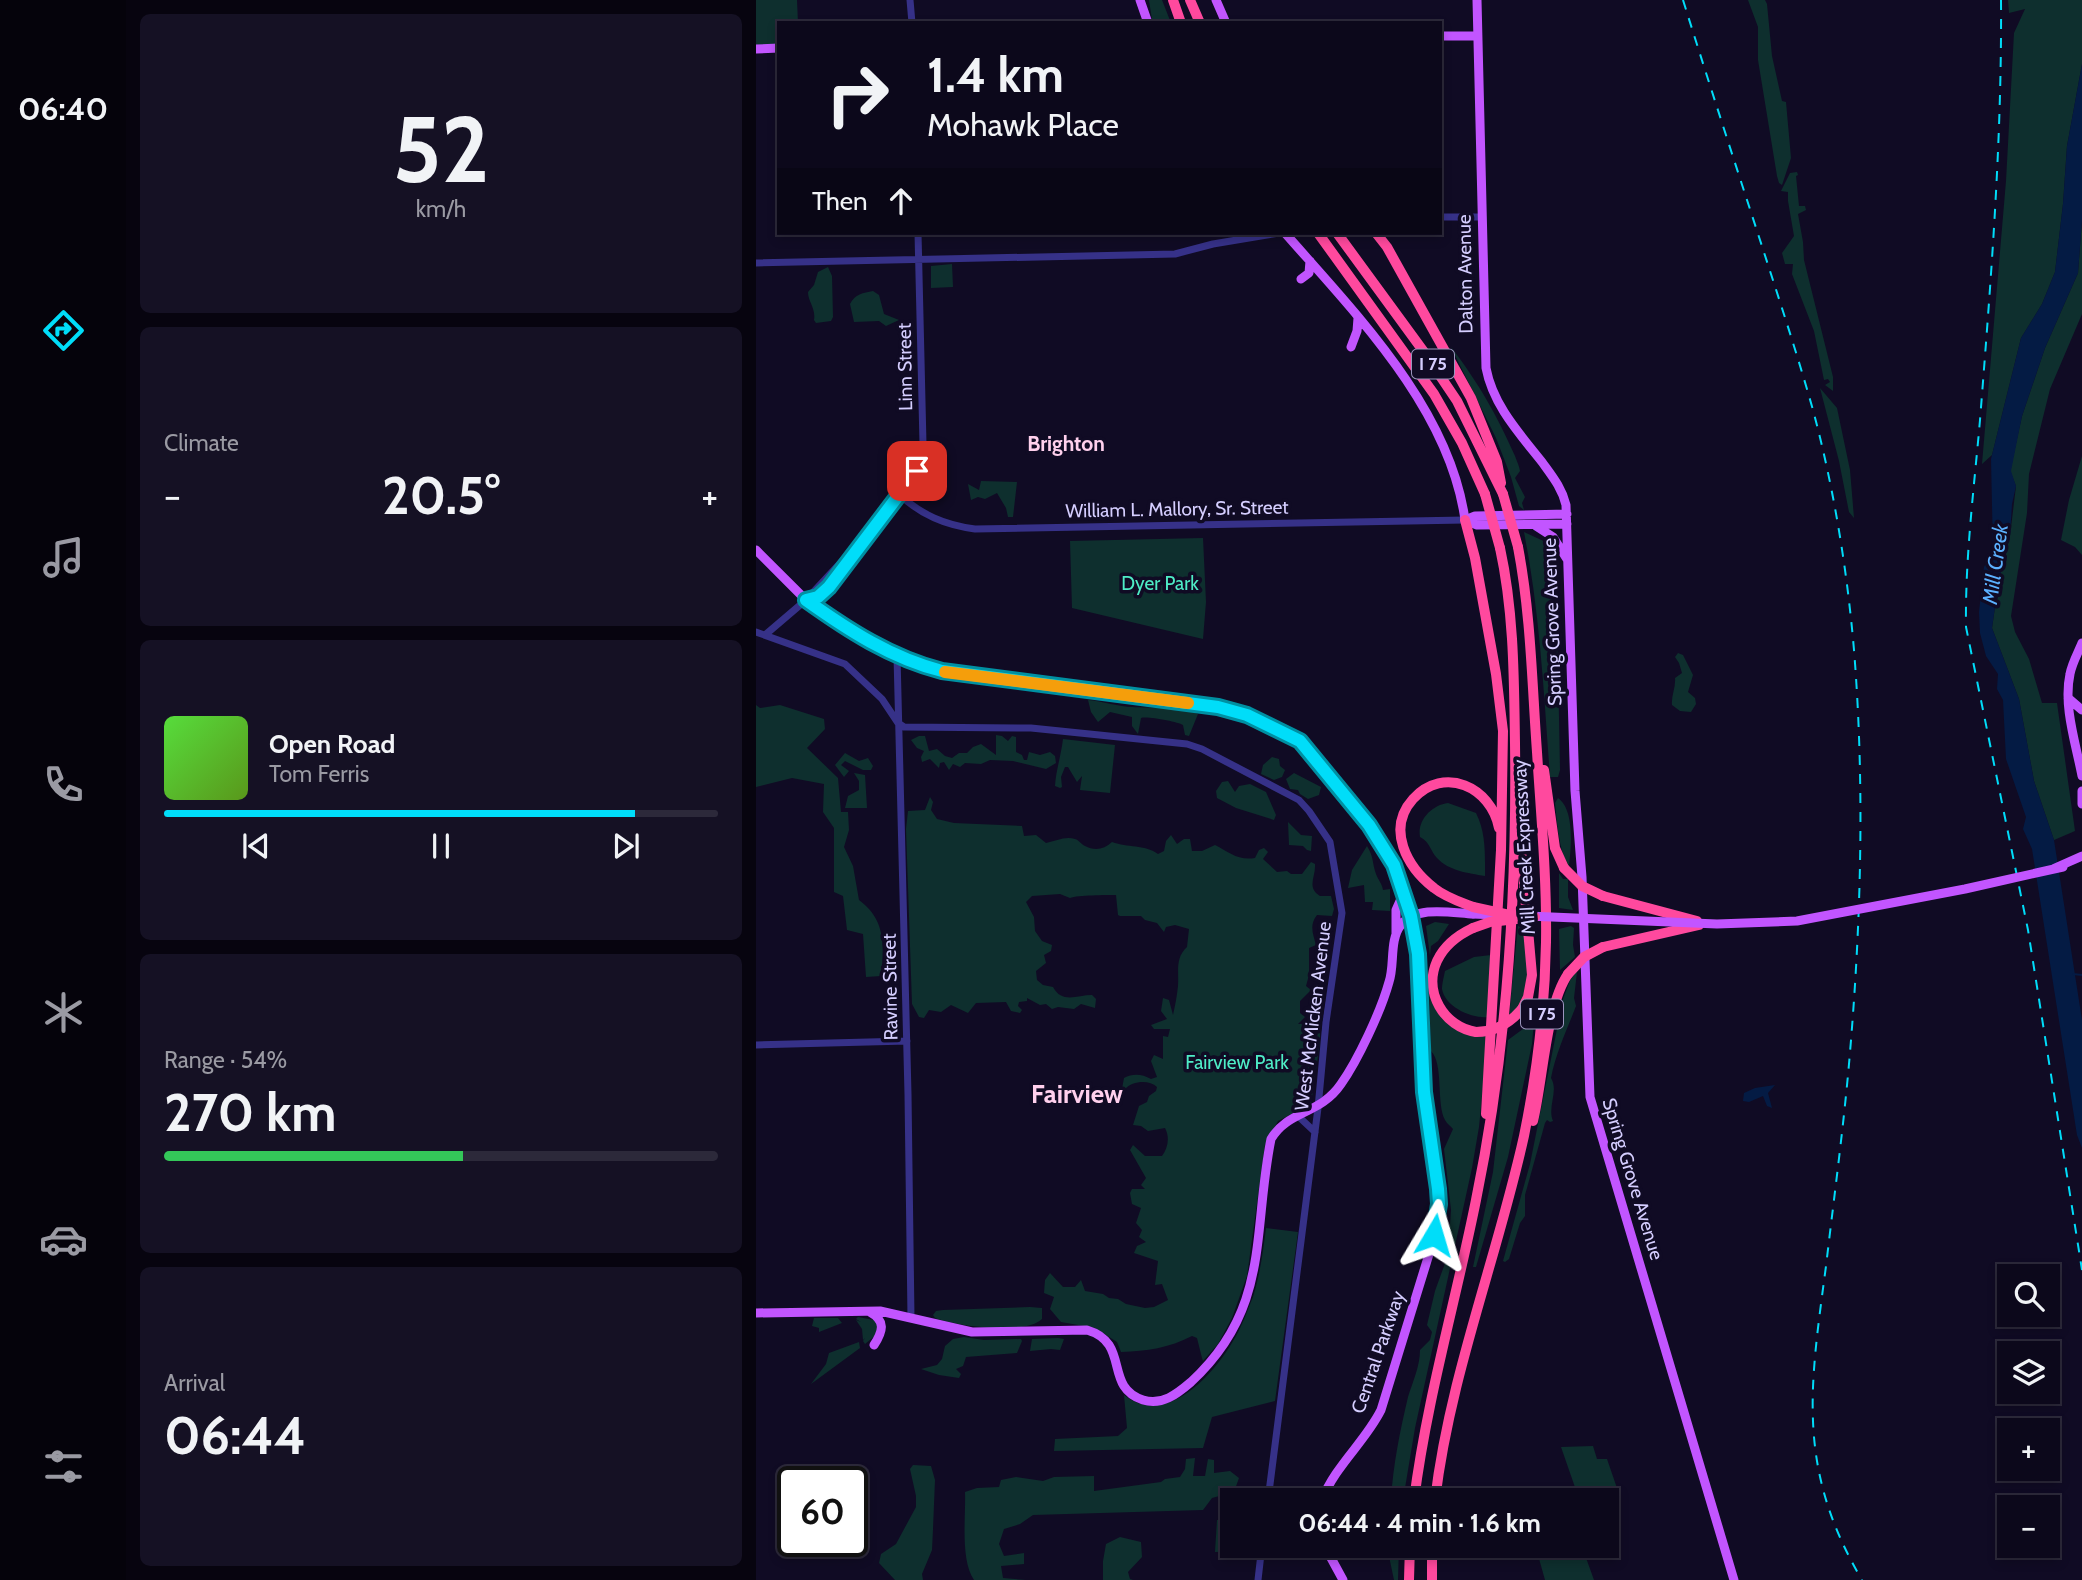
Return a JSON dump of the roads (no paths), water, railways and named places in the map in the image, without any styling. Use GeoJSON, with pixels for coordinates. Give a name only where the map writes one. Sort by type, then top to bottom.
{"type":"FeatureCollection","features":[{"type":"Feature","properties":{"kind":"highway"},"geometry":{"type":"LineString","coordinates":[[1173,0],[1180,21]]}},
{"type":"Feature","properties":{"kind":"highway"},"geometry":{"type":"LineString","coordinates":[[1190,0],[1199,21]]}},
{"type":"Feature","properties":{"kind":"highway","name":"Mill Creek Expressway"},"geometry":{"type":"LineString","coordinates":[[1319,235],[1396,338],[1447,415],[1485,494],[1508,590],[1512,640],[1516,806],[1504,1002],[1495,1091],[1482,1168],[1425,1429],[1416,1488]]}},
{"type":"Feature","properties":{"kind":"highway","name":"I 75"},"geometry":{"type":"LineString","coordinates":[[1338,235],[1457,401],[1503,494],[1518,547],[1525,589],[1535,721],[1546,810]]}},
{"type":"Feature","properties":{"kind":"highway"},"geometry":{"type":"LineString","coordinates":[[1378,235],[1387,247],[1471,398],[1497,462],[1503,494]]}},
{"type":"Feature","properties":{"kind":"highway"},"geometry":{"type":"LineString","coordinates":[[1387,247],[1388,235]]}},
{"type":"Feature","properties":{"kind":"highway"},"geometry":{"type":"LineString","coordinates":[[1465,520],[1475,558],[1496,674],[1502,717],[1503,755],[1502,850],[1482,1168]]}},
{"type":"Feature","properties":{"kind":"highway"},"geometry":{"type":"LineString","coordinates":[[1502,850],[1498,823],[1490,805],[1478,792],[1465,785],[1447,783],[1425,790],[1412,800],[1404,814],[1401,838],[1410,862],[1434,889],[1473,911],[1514,916]]}},
{"type":"Feature","properties":{"kind":"highway"},"geometry":{"type":"LineString","coordinates":[[1516,806],[1522,846],[1532,975],[1528,997],[1522,1009],[1504,1026],[1488,1031],[1476,1032],[1461,1027],[1448,1018],[1439,1007],[1433,984],[1440,955],[1455,938],[1473,928],[1490,922],[1535,917]]}},
{"type":"Feature","properties":{"kind":"highway"},"geometry":{"type":"LineString","coordinates":[[1546,810],[1555,848],[1564,868],[1582,886],[1665,918],[1717,924]]}},
{"type":"Feature","properties":{"kind":"highway","name":"Mill Creek Expressway"},"geometry":{"type":"LineString","coordinates":[[1437,1488],[1476,1308],[1526,1124],[1541,1027],[1546,929],[1546,810]]}},
{"type":"Feature","properties":{"kind":"highway"},"geometry":{"type":"LineString","coordinates":[[1503,1215],[1538,1102],[1561,983],[1584,957],[1603,947],[1693,926],[1717,924]]}},
{"type":"Feature","properties":{"kind":"highway"},"geometry":{"type":"LineString","coordinates":[[1409,1578],[1410,1558]]}},
{"type":"Feature","properties":{"kind":"highway"},"geometry":{"type":"LineString","coordinates":[[1432,1558],[1432,1578]]}},
{"type":"Feature","properties":{"kind":"main road"},"geometry":{"type":"LineString","coordinates":[[1139,0],[1145,20]]}},
{"type":"Feature","properties":{"kind":"main road"},"geometry":{"type":"LineString","coordinates":[[1216,0],[1225,21]]}},
{"type":"Feature","properties":{"kind":"main road","name":"Dalton Avenue"},"geometry":{"type":"LineString","coordinates":[[1477,0],[1484,346],[1488,377],[1500,406],[1561,488],[1567,519]]}},
{"type":"Feature","properties":{"kind":"main road"},"geometry":{"type":"LineString","coordinates":[[1442,36],[1477,36]]}},
{"type":"Feature","properties":{"kind":"main road"},"geometry":{"type":"LineString","coordinates":[[756,49],[777,48]]}},
{"type":"Feature","properties":{"kind":"main road"},"geometry":{"type":"LineString","coordinates":[[1287,235],[1358,318],[1411,388],[1433,425],[1457,482],[1465,520]]}},
{"type":"Feature","properties":{"kind":"main road"},"geometry":{"type":"LineString","coordinates":[[1301,279],[1309,273],[1310,261]]}},
{"type":"Feature","properties":{"kind":"main road"},"geometry":{"type":"LineString","coordinates":[[1351,347],[1358,318]]}},
{"type":"Feature","properties":{"kind":"main road","name":"William L. Mallory, Sr. Street"},"geometry":{"type":"LineString","coordinates":[[1465,520],[1475,516],[1567,519]]}},
{"type":"Feature","properties":{"kind":"main road","name":"William L. Mallory, Sr. Street"},"geometry":{"type":"LineString","coordinates":[[1465,520],[1477,524],[1535,525],[1567,519]]}},
{"type":"Feature","properties":{"kind":"main road","name":"Spring Grove Avenue"},"geometry":{"type":"LineString","coordinates":[[1567,519],[1575,791],[1590,1097],[1734,1580]]}},
{"type":"Feature","properties":{"kind":"main road"},"geometry":{"type":"LineString","coordinates":[[1535,525],[1553,537],[1567,559]]}},
{"type":"Feature","properties":{"kind":"main road","name":"Central Parkway"},"geometry":{"type":"LineString","coordinates":[[756,550],[806,600],[850,630],[897,656],[924,666],[952,673],[1224,708],[1284,732],[1309,749],[1387,850],[1411,916],[1419,967],[1424,1092],[1438,1189],[1438,1218],[1381,1410],[1375,1423],[1335,1474],[1328,1488]]}},
{"type":"Feature","properties":{"kind":"main road"},"geometry":{"type":"LineString","coordinates":[[2082,643],[2070,674],[2068,698],[2079,743],[2082,776]]}},
{"type":"Feature","properties":{"kind":"main road"},"geometry":{"type":"LineString","coordinates":[[2068,698],[2082,710]]}},
{"type":"Feature","properties":{"kind":"main road"},"geometry":{"type":"LineString","coordinates":[[2082,791],[2082,804]]}},
{"type":"Feature","properties":{"kind":"main road"},"geometry":{"type":"LineString","coordinates":[[2063,866],[2082,856]]}},
{"type":"Feature","properties":{"kind":"main road"},"geometry":{"type":"LineString","coordinates":[[1717,924],[1828,915],[2082,864]]}},
{"type":"Feature","properties":{"kind":"main road"},"geometry":{"type":"LineString","coordinates":[[1514,916],[1717,924],[1797,920],[2082,864]]}},
{"type":"Feature","properties":{"kind":"main road"},"geometry":{"type":"LineString","coordinates":[[756,1313],[868,1311],[892,1313],[972,1332],[1094,1332],[1106,1339],[1112,1347],[1119,1378],[1129,1392],[1148,1401],[1166,1400],[1208,1364],[1227,1339],[1240,1314],[1256,1266],[1271,1139],[1282,1124],[1318,1108],[1337,1091],[1350,1071],[1385,995],[1392,972],[1396,934],[1395,910],[1404,892]]}},
{"type":"Feature","properties":{"kind":"main road"},"geometry":{"type":"LineString","coordinates":[[1396,934],[1411,916],[1422,913],[1473,911]]}},
{"type":"Feature","properties":{"kind":"main road"},"geometry":{"type":"LineString","coordinates":[[1583,918],[1665,918]]}},
{"type":"Feature","properties":{"kind":"main road"},"geometry":{"type":"LineString","coordinates":[[868,1311],[874,1314],[883,1326],[874,1345]]}},
{"type":"Feature","properties":{"kind":"main road"},"geometry":{"type":"LineString","coordinates":[[1331,1558],[1343,1580]]}},
{"type":"Feature","properties":{"kind":"street"},"geometry":{"type":"LineString","coordinates":[[910,0],[912,21]]}},
{"type":"Feature","properties":{"kind":"street"},"geometry":{"type":"LineString","coordinates":[[1442,217],[1481,217]]}},
{"type":"Feature","properties":{"kind":"street","name":"Linn Street"},"geometry":{"type":"LineString","coordinates":[[765,635],[806,600],[818,597],[829,587],[917,471],[923,444],[918,235]]}},
{"type":"Feature","properties":{"kind":"street"},"geometry":{"type":"LineString","coordinates":[[756,263],[1175,254],[1213,244],[1267,235]]}},
{"type":"Feature","properties":{"kind":"street","name":"William L. Mallory, Sr. Street"},"geometry":{"type":"LineString","coordinates":[[899,494],[932,518],[975,529],[1465,520]]}},
{"type":"Feature","properties":{"kind":"street"},"geometry":{"type":"LineString","coordinates":[[756,632],[845,664],[881,699],[898,723]]}},
{"type":"Feature","properties":{"kind":"street","name":"Ravine Street"},"geometry":{"type":"LineString","coordinates":[[897,656],[911,1318]]}},
{"type":"Feature","properties":{"kind":"street","name":"West McMicken Avenue"},"geometry":{"type":"LineString","coordinates":[[898,723],[908,727],[1031,728],[1187,744],[1202,749],[1304,804],[1330,842],[1342,913],[1326,1022],[1318,1108],[1270,1488]]}},
{"type":"Feature","properties":{"kind":"street"},"geometry":{"type":"LineString","coordinates":[[756,1045],[907,1041]]}},
{"type":"Feature","properties":{"kind":"street"},"geometry":{"type":"LineString","coordinates":[[1320,1086],[1337,1091]]}},
{"type":"Feature","properties":{"kind":"street"},"geometry":{"type":"LineString","coordinates":[[1298,1116],[1315,1132]]}},
{"type":"Feature","properties":{"kind":"street"},"geometry":{"type":"LineString","coordinates":[[1258,1580],[1261,1558]]}},
{"type":"Feature","properties":{"kind":"water","name":"Mill Creek"},"geometry":{"type":"Polygon","coordinates":[[[2082,64],[2082,220],[2078,273],[2045,348],[2022,416],[2011,471],[2016,486],[2010,536],[1999,579],[1992,628],[2019,699],[2034,781],[2054,840],[2082,1020],[2082,1148],[2077,1135],[2032,849],[2023,829],[2026,817],[2006,759],[2003,700],[1997,689],[1998,674],[1986,656],[1980,633],[1979,612],[1984,567],[1993,551],[1991,459],[2021,338],[2042,304],[2055,272],[2067,146],[2082,64]]]}},
{"type":"Feature","properties":{"kind":"water"},"geometry":{"type":"Polygon","coordinates":[[[1775,1085],[1768,1093],[1772,1108],[1767,1106],[1763,1096],[1749,1102],[1743,1101],[1744,1093],[1775,1085]]]}},
{"type":"Feature","properties":{"kind":"waterway"},"geometry":{"type":"LineString","coordinates":[[2073,974],[2082,975]]}},
{"type":"Feature","properties":{"kind":"railway"},"geometry":{"type":"LineString","coordinates":[[1683,0],[1813,410],[1833,499],[1851,620],[1860,753],[1856,961],[1844,1114],[1816,1350],[1813,1426],[1817,1463],[1826,1501],[1841,1539],[1862,1580]]}},
{"type":"Feature","properties":{"kind":"railway"},"geometry":{"type":"LineString","coordinates":[[2001,0],[1995,210],[1968,549],[1966,627],[2028,930],[2082,1270]]}},
{"type":"Feature","properties":{"kind":"district","name":"Brighton"},"geometry":{"type":"Point","coordinates":[1066,443]}},
{"type":"Feature","properties":{"kind":"district","name":"Fairview"},"geometry":{"type":"Point","coordinates":[1077,1094]}},
{"type":"Feature","properties":{"kind":"park label","name":"Dyer Park"},"geometry":{"type":"Point","coordinates":[1160,583]}},
{"type":"Feature","properties":{"kind":"park label","name":"Fairview Park"},"geometry":{"type":"Point","coordinates":[1237,1062]}}]}
